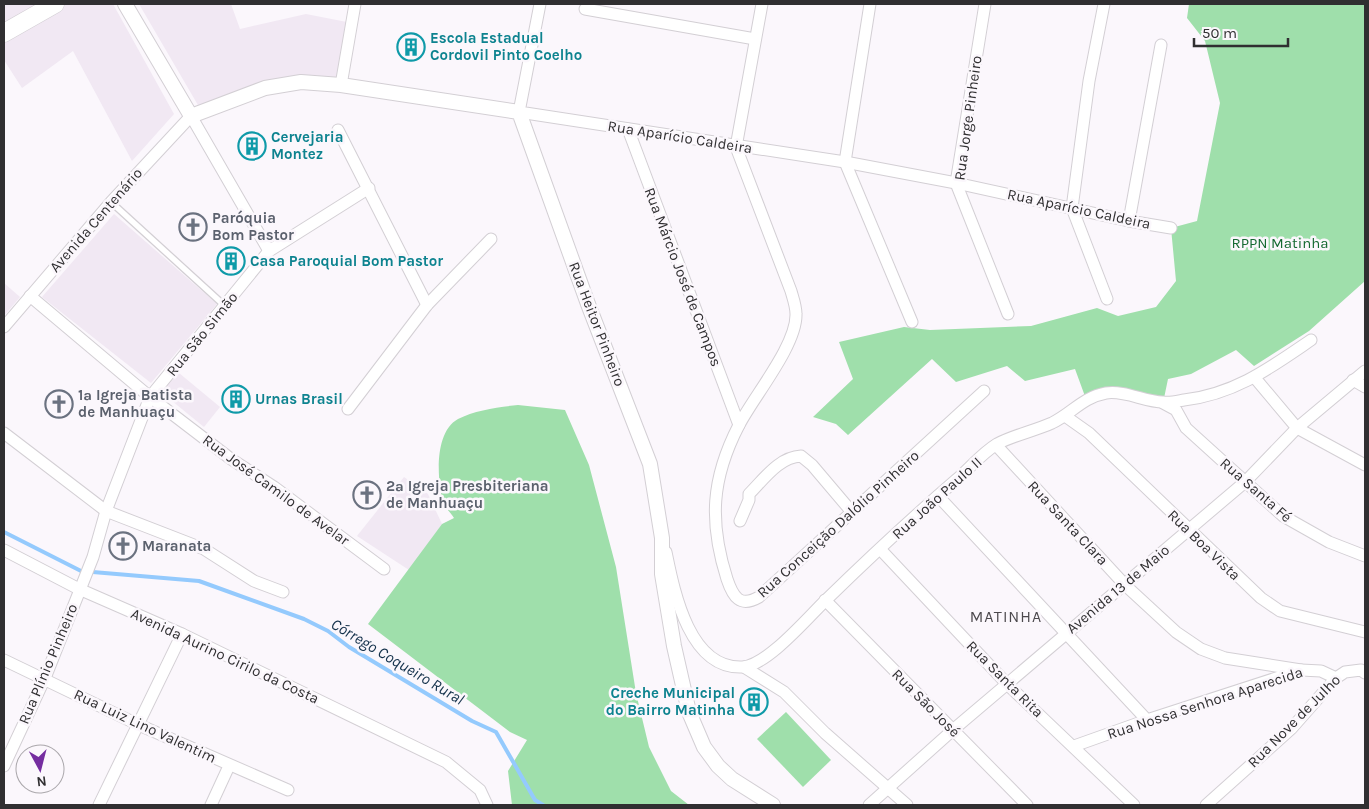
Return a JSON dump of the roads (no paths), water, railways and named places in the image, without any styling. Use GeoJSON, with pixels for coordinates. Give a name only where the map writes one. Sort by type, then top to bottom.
{"type":"FeatureCollection","features":[{"type":"Feature","properties":{"kind":"main road"},"geometry":{"type":"LineString","coordinates":[[4,33],[55,4]]}},
{"type":"Feature","properties":{"kind":"street"},"geometry":{"type":"LineString","coordinates":[[125,4],[269,251]]}},
{"type":"Feature","properties":{"kind":"street"},"geometry":{"type":"LineString","coordinates":[[340,85],[356,4]]}},
{"type":"Feature","properties":{"kind":"street"},"geometry":{"type":"LineString","coordinates":[[519,112],[540,4]]}},
{"type":"Feature","properties":{"kind":"street"},"geometry":{"type":"LineString","coordinates":[[736,147],[762,4]]}},
{"type":"Feature","properties":{"kind":"street"},"geometry":{"type":"LineString","coordinates":[[870,4],[845,162],[912,322]]}},
{"type":"Feature","properties":{"kind":"street","name":"Rua Jorge Pinheiro"},"geometry":{"type":"LineString","coordinates":[[985,4],[956,183],[1008,314]]}},
{"type":"Feature","properties":{"kind":"street"},"geometry":{"type":"LineString","coordinates":[[1104,4],[1089,81],[1072,208],[1107,299]]}},
{"type":"Feature","properties":{"kind":"street"},"geometry":{"type":"LineString","coordinates":[[585,9],[755,39]]}},
{"type":"Feature","properties":{"kind":"street"},"geometry":{"type":"LineString","coordinates":[[1129,221],[1161,44]]}},
{"type":"Feature","properties":{"kind":"street","name":"Rua Aparício Caldeira"},"geometry":{"type":"LineString","coordinates":[[191,116],[265,88],[301,82],[340,85],[628,128],[736,147],[845,162],[1171,228]]}},
{"type":"Feature","properties":{"kind":"street","name":"Rua Heitor Pinheiro"},"geometry":{"type":"LineString","coordinates":[[519,112],[588,304],[645,446],[650,464],[662,538],[662,574],[689,712],[696,730],[718,766],[732,779],[773,805]]}},
{"type":"Feature","properties":{"kind":"street","name":"Avenida Centenário"},"geometry":{"type":"LineString","coordinates":[[4,327],[111,202],[191,116]]}},
{"type":"Feature","properties":{"kind":"street","name":"Rua Márcio José de Campos"},"geometry":{"type":"LineString","coordinates":[[628,128],[739,424]]}},
{"type":"Feature","properties":{"kind":"street"},"geometry":{"type":"LineString","coordinates":[[338,130],[427,305]]}},
{"type":"Feature","properties":{"kind":"street","name":"Rua Conceição Dalólio Pinheiro"},"geometry":{"type":"LineString","coordinates":[[736,147],[791,291],[796,313],[794,331],[739,424],[722,464],[714,520],[721,560],[736,597],[742,602],[750,602],[759,597],[984,391]]}},
{"type":"Feature","properties":{"kind":"street","name":"Rua São Simão"},"geometry":{"type":"LineString","coordinates":[[80,589],[93,558],[106,510],[150,397],[269,251],[369,188]]}},
{"type":"Feature","properties":{"kind":"street"},"geometry":{"type":"LineString","coordinates":[[348,409],[427,305],[491,240]]}},
{"type":"Feature","properties":{"kind":"street","name":"Rua José Camilo de Avelar"},"geometry":{"type":"LineString","coordinates":[[30,296],[150,397],[231,459],[274,487],[384,569]]}},
{"type":"Feature","properties":{"kind":"street","name":"Rua João Paulo II"},"geometry":{"type":"LineString","coordinates":[[744,667],[764,658],[788,639],[825,600],[996,445],[1065,416],[1086,399],[1108,393],[1149,398],[1162,403],[1198,398],[1255,378],[1311,340]]}},
{"type":"Feature","properties":{"kind":"street","name":"Avenida 13 de Maio"},"geometry":{"type":"LineString","coordinates":[[869,805],[954,729],[1245,482],[1297,428],[1365,370]]}},
{"type":"Feature","properties":{"kind":"street"},"geometry":{"type":"LineString","coordinates":[[1255,378],[1297,428],[1365,466]]}},
{"type":"Feature","properties":{"kind":"street"},"geometry":{"type":"LineString","coordinates":[[1353,380],[1365,387]]}},
{"type":"Feature","properties":{"kind":"street","name":"Rua Santa Fé"},"geometry":{"type":"LineString","coordinates":[[1162,403],[1176,410],[1186,428],[1283,516],[1306,531],[1365,556]]}},
{"type":"Feature","properties":{"kind":"street","name":"Rua Boa Vista"},"geometry":{"type":"LineString","coordinates":[[1065,416],[1089,433],[1260,598],[1280,611],[1365,632]]}},
{"type":"Feature","properties":{"kind":"street"},"geometry":{"type":"LineString","coordinates":[[4,433],[106,510],[204,549],[254,581],[283,592]]}},
{"type":"Feature","properties":{"kind":"street","name":"Rua Santa Clara"},"geometry":{"type":"LineString","coordinates":[[996,445],[1125,584],[1176,632],[1201,649],[1225,658],[1301,670]]}},
{"type":"Feature","properties":{"kind":"street"},"geometry":{"type":"LineString","coordinates":[[740,521],[750,500],[749,494],[779,464],[791,456],[801,456],[812,465],[851,511]]}},
{"type":"Feature","properties":{"kind":"street"},"geometry":{"type":"LineString","coordinates":[[938,496],[1147,720]]}},
{"type":"Feature","properties":{"kind":"street"},"geometry":{"type":"LineString","coordinates":[[662,538],[676,601],[695,639],[720,663],[744,667],[784,692],[908,805]]}},
{"type":"Feature","properties":{"kind":"street","name":"Rua Santa Rita"},"geometry":{"type":"LineString","coordinates":[[880,549],[1008,685],[1134,805]]}},
{"type":"Feature","properties":{"kind":"street","name":"Avenida Aurino Cirilo da Costa"},"geometry":{"type":"LineString","coordinates":[[4,550],[80,589],[182,634],[446,762],[480,790],[486,805]]}},
{"type":"Feature","properties":{"kind":"street","name":"Rua Plínio Pinheiro"},"geometry":{"type":"LineString","coordinates":[[4,766],[45,678],[80,589]]}},
{"type":"Feature","properties":{"kind":"street","name":"Rua São José"},"geometry":{"type":"LineString","coordinates":[[825,600],[1027,805]]}},
{"type":"Feature","properties":{"kind":"street"},"geometry":{"type":"LineString","coordinates":[[99,805],[140,725],[182,634]]}},
{"type":"Feature","properties":{"kind":"street","name":"Rua Luiz Lino Valentim"},"geometry":{"type":"LineString","coordinates":[[4,660],[229,766],[288,790]]}},
{"type":"Feature","properties":{"kind":"street","name":"Rua Nossa Senhora Aparecida"},"geometry":{"type":"LineString","coordinates":[[1074,746],[1301,670],[1320,671],[1336,678]]}},
{"type":"Feature","properties":{"kind":"street","name":"Rua Nove de Julho"},"geometry":{"type":"LineString","coordinates":[[1206,805],[1291,729],[1336,678],[1345,672],[1361,670],[1365,673]]}},
{"type":"Feature","properties":{"kind":"street"},"geometry":{"type":"LineString","coordinates":[[211,805],[229,766]]}},
{"type":"Feature","properties":{"kind":"lane"},"geometry":{"type":"LineString","coordinates":[[111,202],[225,306]]}},
{"type":"Feature","properties":{"kind":"waterway","name":"Córrego Coqueiro Rural"},"geometry":{"type":"LineString","coordinates":[[4,532],[81,571],[199,581],[304,619],[328,631],[349,647],[472,721],[496,732],[535,800],[543,805]]}},
{"type":"Feature","properties":{"kind":"place","name":"Escola Estadual Cordovil Pinto Coelho"},"geometry":{"type":"Point","coordinates":[411,47]}},
{"type":"Feature","properties":{"kind":"place","name":"Cervejaria Montez"},"geometry":{"type":"Point","coordinates":[252,146]}},
{"type":"Feature","properties":{"kind":"place","name":"Paróquia Bom Pastor"},"geometry":{"type":"Point","coordinates":[193,227]}},
{"type":"Feature","properties":{"kind":"place","name":"Casa Paroquial Bom Pastor"},"geometry":{"type":"Point","coordinates":[231,261]}},
{"type":"Feature","properties":{"kind":"place","name":"Urnas Brasil"},"geometry":{"type":"Point","coordinates":[236,399]}},
{"type":"Feature","properties":{"kind":"place","name":"1ª Igreja Batista de Manhuaçu"},"geometry":{"type":"Point","coordinates":[59,404]}},
{"type":"Feature","properties":{"kind":"place","name":"2ª Igreja Presbiteriana de Manhuaçu"},"geometry":{"type":"Point","coordinates":[367,495]}},
{"type":"Feature","properties":{"kind":"place","name":"Maranata"},"geometry":{"type":"Point","coordinates":[123,546]}},
{"type":"Feature","properties":{"kind":"place","name":"Creche Municipal do Bairro Matinha"},"geometry":{"type":"Point","coordinates":[754,702]}},
{"type":"Feature","properties":{"kind":"district","name":"MATINHA"},"geometry":{"type":"Point","coordinates":[1006,616]}},
{"type":"Feature","properties":{"kind":"park label","name":"RPPN Matinha"},"geometry":{"type":"Point","coordinates":[1280,243]}}]}
